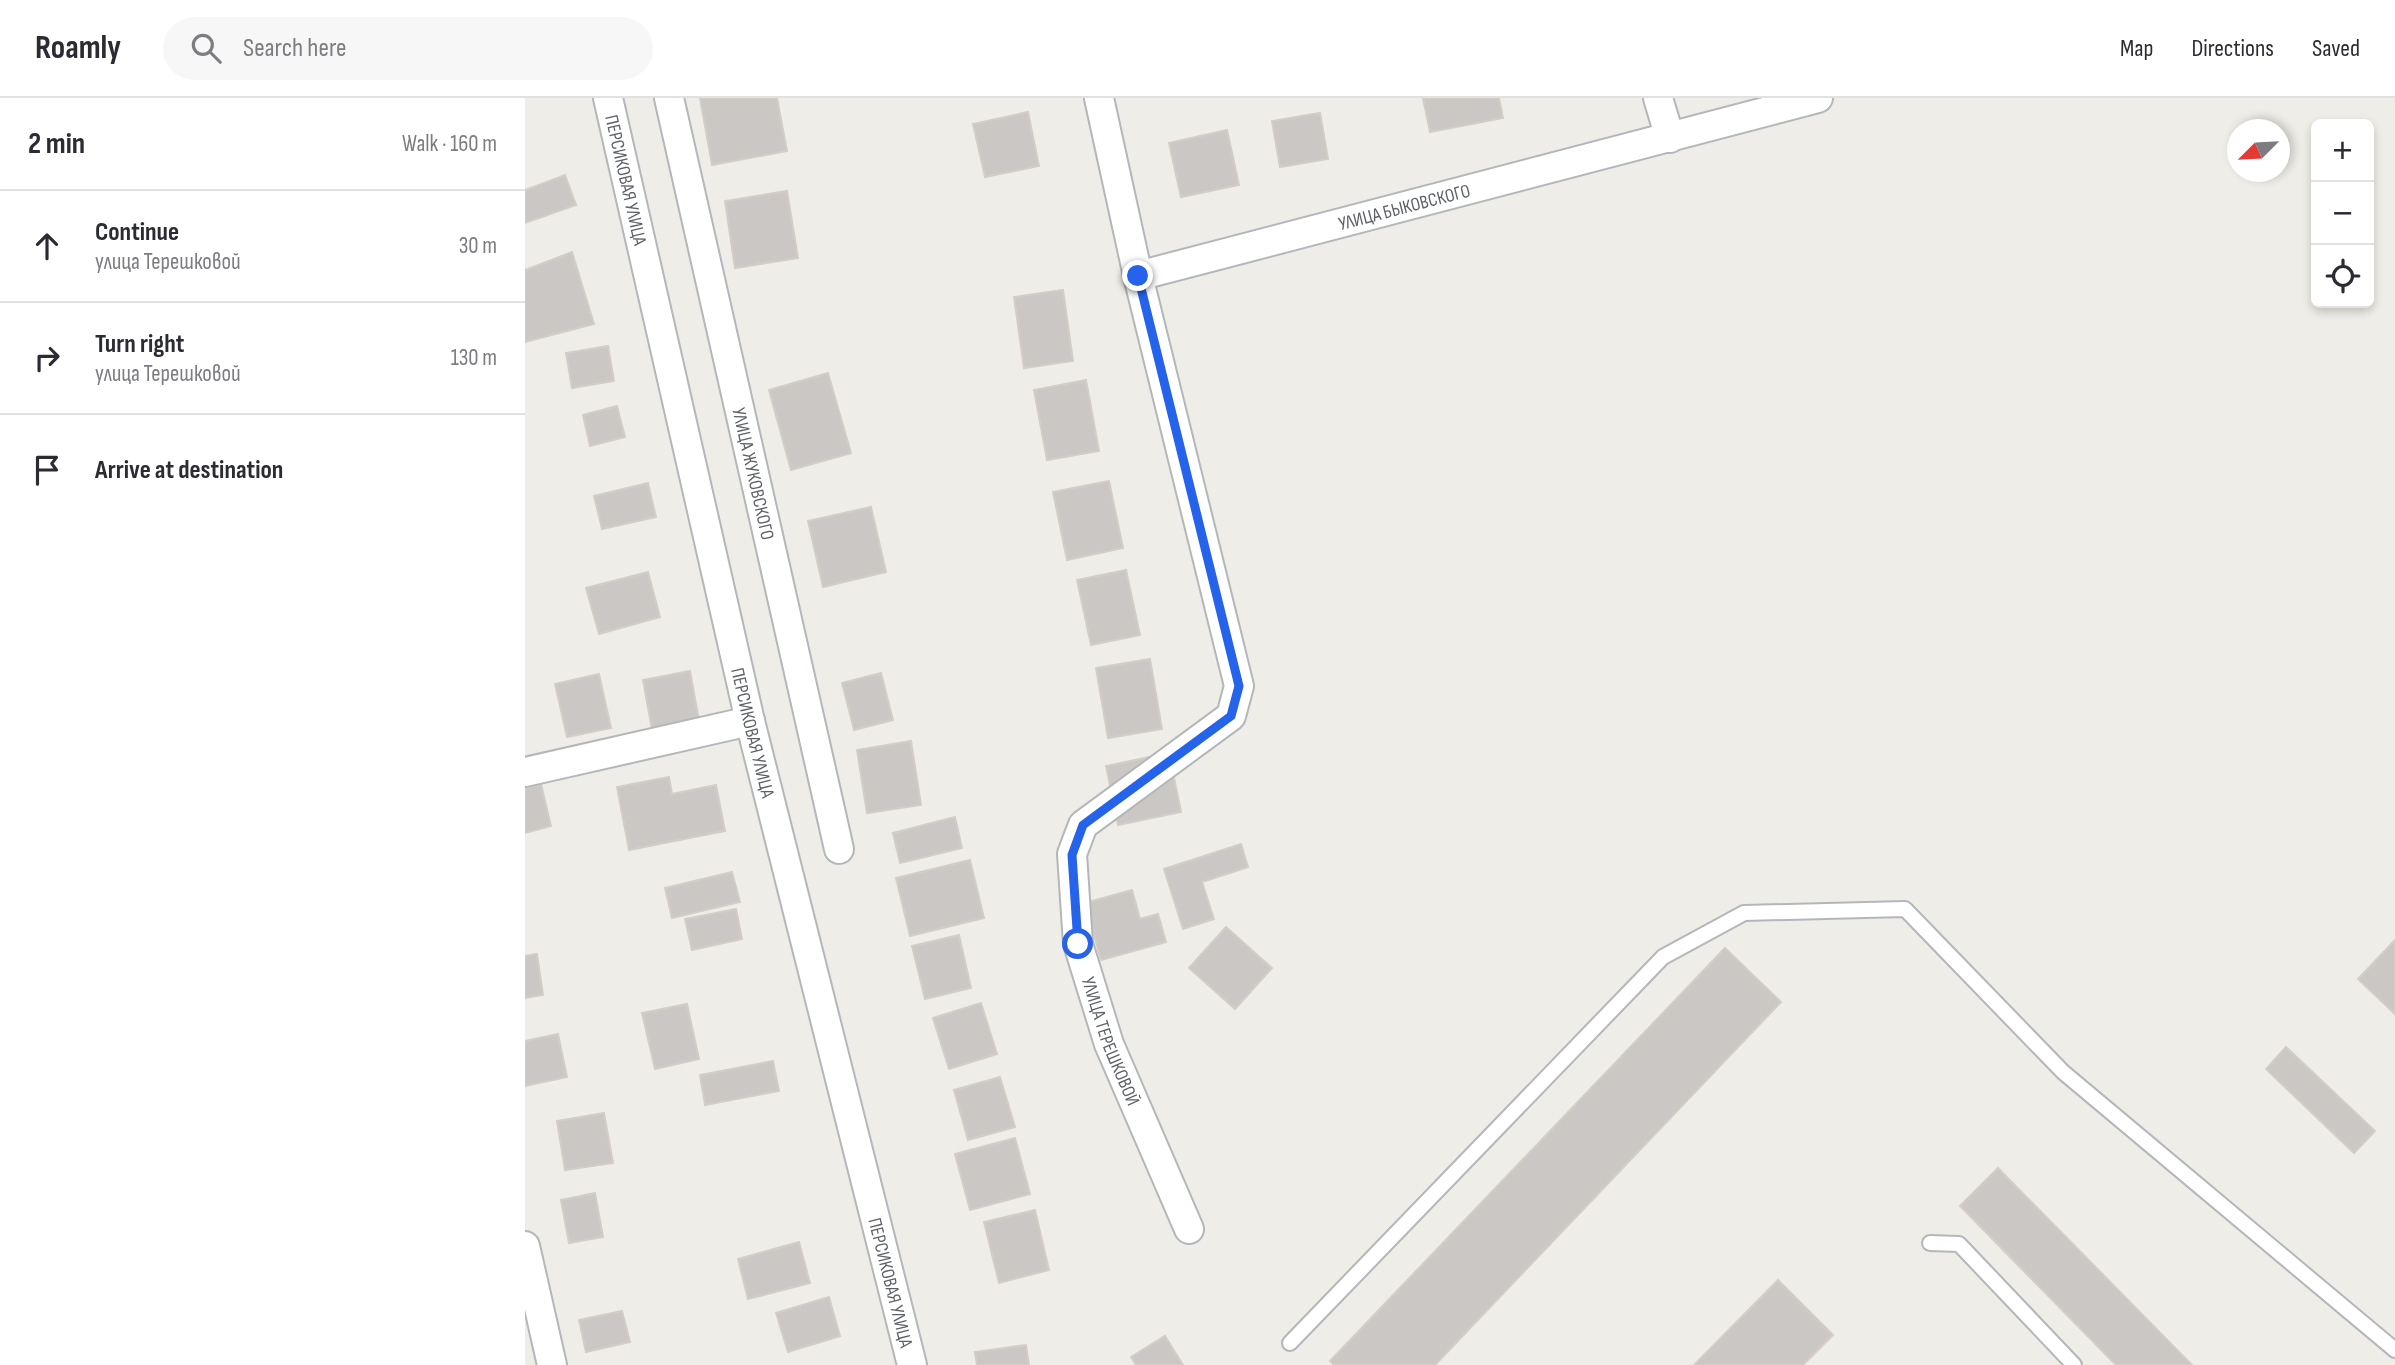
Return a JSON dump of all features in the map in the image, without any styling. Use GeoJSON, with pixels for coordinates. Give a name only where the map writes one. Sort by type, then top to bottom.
{"type":"FeatureCollection","features":[{"type":"Feature","properties":{"kind":"street","name":"ПЕРСИКОВАЯ УЛИЦА"},"geometry":{"type":"LineString","coordinates":[[608,98],[750,721],[912,1365]]}},
{"type":"Feature","properties":{"kind":"street","name":"УЛИЦА ЖУКОВСКОГО"},"geometry":{"type":"LineString","coordinates":[[669,98],[839,849]]}},
{"type":"Feature","properties":{"kind":"street","name":"УЛИЦА ТЕРЕШКОВОЙ"},"geometry":{"type":"LineString","coordinates":[[1099,98],[1138,276],[1239,686],[1231,716],[1083,825],[1072,855],[1078,944],[1109,1044],[1189,1229]]}},
{"type":"Feature","properties":{"kind":"street"},"geometry":{"type":"LineString","coordinates":[[1658,98],[1670,138]]}},
{"type":"Feature","properties":{"kind":"street","name":"УЛИЦА БЫКОВСКОГО"},"geometry":{"type":"LineString","coordinates":[[1138,276],[1818,98]]}},
{"type":"Feature","properties":{"kind":"street"},"geometry":{"type":"LineString","coordinates":[[525,772],[750,721]]}},
{"type":"Feature","properties":{"kind":"street"},"geometry":{"type":"LineString","coordinates":[[525,1246],[552,1365]]}},
{"type":"Feature","properties":{"kind":"lane"},"geometry":{"type":"LineString","coordinates":[[1290,1343],[1663,957],[1744,913],[1905,909],[2063,1072],[2395,1350]]}},
{"type":"Feature","properties":{"kind":"lane"},"geometry":{"type":"LineString","coordinates":[[1930,1242],[1959,1244],[2074,1365]]}},
{"type":"Feature","properties":{"kind":"building"},"geometry":{"type":"Polygon","coordinates":[[[700,98],[777,98],[787,151],[712,165],[700,98]]]}},
{"type":"Feature","properties":{"kind":"building"},"geometry":{"type":"Polygon","coordinates":[[[1423,98],[1499,98],[1503,118],[1430,132],[1423,98]]]}},
{"type":"Feature","properties":{"kind":"building"},"geometry":{"type":"Polygon","coordinates":[[[1028,112],[1039,166],[985,177],[973,124],[1028,112]]]}},
{"type":"Feature","properties":{"kind":"building"},"geometry":{"type":"Polygon","coordinates":[[[1320,113],[1328,159],[1280,167],[1272,121],[1320,113]]]}},
{"type":"Feature","properties":{"kind":"building"},"geometry":{"type":"Polygon","coordinates":[[[1227,130],[1239,185],[1181,197],[1169,143],[1227,130]]]}},
{"type":"Feature","properties":{"kind":"building"},"geometry":{"type":"Polygon","coordinates":[[[565,175],[576,205],[525,223],[525,190],[565,175]]]}},
{"type":"Feature","properties":{"kind":"building"},"geometry":{"type":"Polygon","coordinates":[[[787,191],[798,258],[735,268],[725,201],[787,191]]]}},
{"type":"Feature","properties":{"kind":"building"},"geometry":{"type":"Polygon","coordinates":[[[572,252],[594,324],[525,342],[525,270],[572,252]]]}},
{"type":"Feature","properties":{"kind":"building"},"geometry":{"type":"Polygon","coordinates":[[[1063,290],[1073,361],[1024,368],[1014,297],[1063,290]]]}},
{"type":"Feature","properties":{"kind":"building"},"geometry":{"type":"Polygon","coordinates":[[[608,346],[614,381],[572,388],[566,353],[608,346]]]}},
{"type":"Feature","properties":{"kind":"building"},"geometry":{"type":"Polygon","coordinates":[[[828,373],[851,453],[791,470],[769,390],[828,373]]]}},
{"type":"Feature","properties":{"kind":"building"},"geometry":{"type":"Polygon","coordinates":[[[1086,380],[1099,451],[1047,460],[1034,390],[1086,380]]]}},
{"type":"Feature","properties":{"kind":"building"},"geometry":{"type":"Polygon","coordinates":[[[617,406],[625,437],[590,446],[583,415],[617,406]]]}},
{"type":"Feature","properties":{"kind":"building"},"geometry":{"type":"Polygon","coordinates":[[[1109,481],[1123,548],[1067,560],[1053,492],[1109,481]]]}},
{"type":"Feature","properties":{"kind":"building"},"geometry":{"type":"Polygon","coordinates":[[[648,483],[656,517],[602,529],[594,496],[648,483]]]}},
{"type":"Feature","properties":{"kind":"building"},"geometry":{"type":"Polygon","coordinates":[[[871,507],[886,572],[823,587],[808,521],[871,507]]]}},
{"type":"Feature","properties":{"kind":"building"},"geometry":{"type":"Polygon","coordinates":[[[1126,570],[1140,635],[1091,645],[1077,580],[1126,570]]]}},
{"type":"Feature","properties":{"kind":"building"},"geometry":{"type":"Polygon","coordinates":[[[648,572],[660,617],[599,634],[586,588],[648,572]]]}},
{"type":"Feature","properties":{"kind":"building"},"geometry":{"type":"Polygon","coordinates":[[[1150,659],[1162,729],[1108,738],[1096,668],[1150,659]]]}},
{"type":"Feature","properties":{"kind":"building"},"geometry":{"type":"Polygon","coordinates":[[[690,671],[699,721],[652,730],[643,680],[690,671]]]}},
{"type":"Feature","properties":{"kind":"building"},"geometry":{"type":"Polygon","coordinates":[[[881,673],[893,720],[854,730],[842,683],[881,673]]]}},
{"type":"Feature","properties":{"kind":"building"},"geometry":{"type":"Polygon","coordinates":[[[599,674],[611,728],[567,737],[555,684],[599,674]]]}},
{"type":"Feature","properties":{"kind":"building"},"geometry":{"type":"Polygon","coordinates":[[[911,741],[921,805],[867,813],[857,750],[911,741]]]}},
{"type":"Feature","properties":{"kind":"building"},"geometry":{"type":"Polygon","coordinates":[[[1169,753],[1181,812],[1118,825],[1106,766],[1169,753]]]}},
{"type":"Feature","properties":{"kind":"building"},"geometry":{"type":"Polygon","coordinates":[[[669,777],[672,794],[716,785],[725,831],[629,850],[617,787],[669,777]]]}},
{"type":"Feature","properties":{"kind":"building"},"geometry":{"type":"Polygon","coordinates":[[[541,784],[551,826],[525,833],[525,788],[541,784]]]}},
{"type":"Feature","properties":{"kind":"building"},"geometry":{"type":"Polygon","coordinates":[[[955,817],[962,848],[900,863],[893,833],[955,817]]]}},
{"type":"Feature","properties":{"kind":"building"},"geometry":{"type":"Polygon","coordinates":[[[1241,844],[1248,867],[1202,882],[1214,919],[1183,929],[1164,869],[1241,844]]]}},
{"type":"Feature","properties":{"kind":"building"},"geometry":{"type":"Polygon","coordinates":[[[970,860],[984,918],[910,936],[896,878],[970,860]]]}},
{"type":"Feature","properties":{"kind":"building"},"geometry":{"type":"Polygon","coordinates":[[[732,872],[740,902],[672,918],[665,888],[732,872]]]}},
{"type":"Feature","properties":{"kind":"building"},"geometry":{"type":"Polygon","coordinates":[[[1132,890],[1140,919],[1158,914],[1166,942],[1101,960],[1085,903],[1132,890]]]}},
{"type":"Feature","properties":{"kind":"building"},"geometry":{"type":"Polygon","coordinates":[[[736,909],[742,939],[692,950],[685,919],[736,909]]]}},
{"type":"Feature","properties":{"kind":"building"},"geometry":{"type":"Polygon","coordinates":[[[1226,927],[1272,968],[1235,1009],[1189,968],[1226,927]]]}},
{"type":"Feature","properties":{"kind":"building"},"geometry":{"type":"Polygon","coordinates":[[[959,935],[971,988],[925,999],[912,946],[959,935]]]}},
{"type":"Feature","properties":{"kind":"building"},"geometry":{"type":"Polygon","coordinates":[[[2395,940],[2395,1014],[2358,979],[2395,940]]]}},
{"type":"Feature","properties":{"kind":"building"},"geometry":{"type":"Polygon","coordinates":[[[1725,948],[1781,1002],[1435,1365],[1334,1365],[1330,1361],[1725,948]]]}},
{"type":"Feature","properties":{"kind":"building"},"geometry":{"type":"Polygon","coordinates":[[[537,954],[543,995],[525,998],[525,956],[537,954]]]}},
{"type":"Feature","properties":{"kind":"building"},"geometry":{"type":"Polygon","coordinates":[[[981,1003],[997,1054],[949,1069],[933,1018],[981,1003]]]}},
{"type":"Feature","properties":{"kind":"building"},"geometry":{"type":"Polygon","coordinates":[[[687,1004],[699,1059],[655,1069],[642,1013],[687,1004]]]}},
{"type":"Feature","properties":{"kind":"building"},"geometry":{"type":"Polygon","coordinates":[[[558,1034],[567,1077],[525,1086],[525,1041],[558,1034]]]}},
{"type":"Feature","properties":{"kind":"building"},"geometry":{"type":"Polygon","coordinates":[[[2286,1047],[2375,1131],[2354,1153],[2266,1069],[2286,1047]]]}},
{"type":"Feature","properties":{"kind":"building"},"geometry":{"type":"Polygon","coordinates":[[[773,1061],[779,1091],[705,1105],[700,1075],[773,1061]]]}},
{"type":"Feature","properties":{"kind":"building"},"geometry":{"type":"Polygon","coordinates":[[[1000,1077],[1015,1127],[968,1140],[954,1090],[1000,1077]]]}},
{"type":"Feature","properties":{"kind":"building"},"geometry":{"type":"Polygon","coordinates":[[[604,1113],[613,1163],[565,1170],[557,1121],[604,1113]]]}},
{"type":"Feature","properties":{"kind":"building"},"geometry":{"type":"Polygon","coordinates":[[[1015,1138],[1030,1194],[970,1210],[955,1154],[1015,1138]]]}},
{"type":"Feature","properties":{"kind":"building"},"geometry":{"type":"Polygon","coordinates":[[[1998,1168],[2192,1365],[2116,1365],[1960,1206],[1998,1168]]]}},
{"type":"Feature","properties":{"kind":"building"},"geometry":{"type":"Polygon","coordinates":[[[595,1193],[603,1237],[569,1243],[561,1200],[595,1193]]]}},
{"type":"Feature","properties":{"kind":"building"},"geometry":{"type":"Polygon","coordinates":[[[1035,1210],[1049,1270],[999,1283],[984,1222],[1035,1210]]]}},
{"type":"Feature","properties":{"kind":"building"},"geometry":{"type":"Polygon","coordinates":[[[799,1242],[810,1283],[748,1299],[738,1259],[799,1242]]]}},
{"type":"Feature","properties":{"kind":"building"},"geometry":{"type":"Polygon","coordinates":[[[1778,1280],[1833,1335],[1803,1365],[1694,1365],[1778,1280]]]}},
{"type":"Feature","properties":{"kind":"building"},"geometry":{"type":"Polygon","coordinates":[[[829,1297],[840,1336],[788,1352],[776,1313],[829,1297]]]}},
{"type":"Feature","properties":{"kind":"building"},"geometry":{"type":"Polygon","coordinates":[[[622,1311],[630,1342],[586,1352],[579,1320],[622,1311]]]}},
{"type":"Feature","properties":{"kind":"building"},"geometry":{"type":"Polygon","coordinates":[[[1165,1336],[1183,1365],[1136,1365],[1131,1357],[1165,1336]]]}},
{"type":"Feature","properties":{"kind":"building"},"geometry":{"type":"Polygon","coordinates":[[[1026,1345],[1029,1365],[977,1365],[975,1352],[1026,1345]]]}},
{"type":"Feature","properties":{"kind":"route"},"geometry":{"type":"LineString","coordinates":[[1078,944],[1072,855],[1083,825],[1231,716],[1239,686],[1138,276]]}}]}
